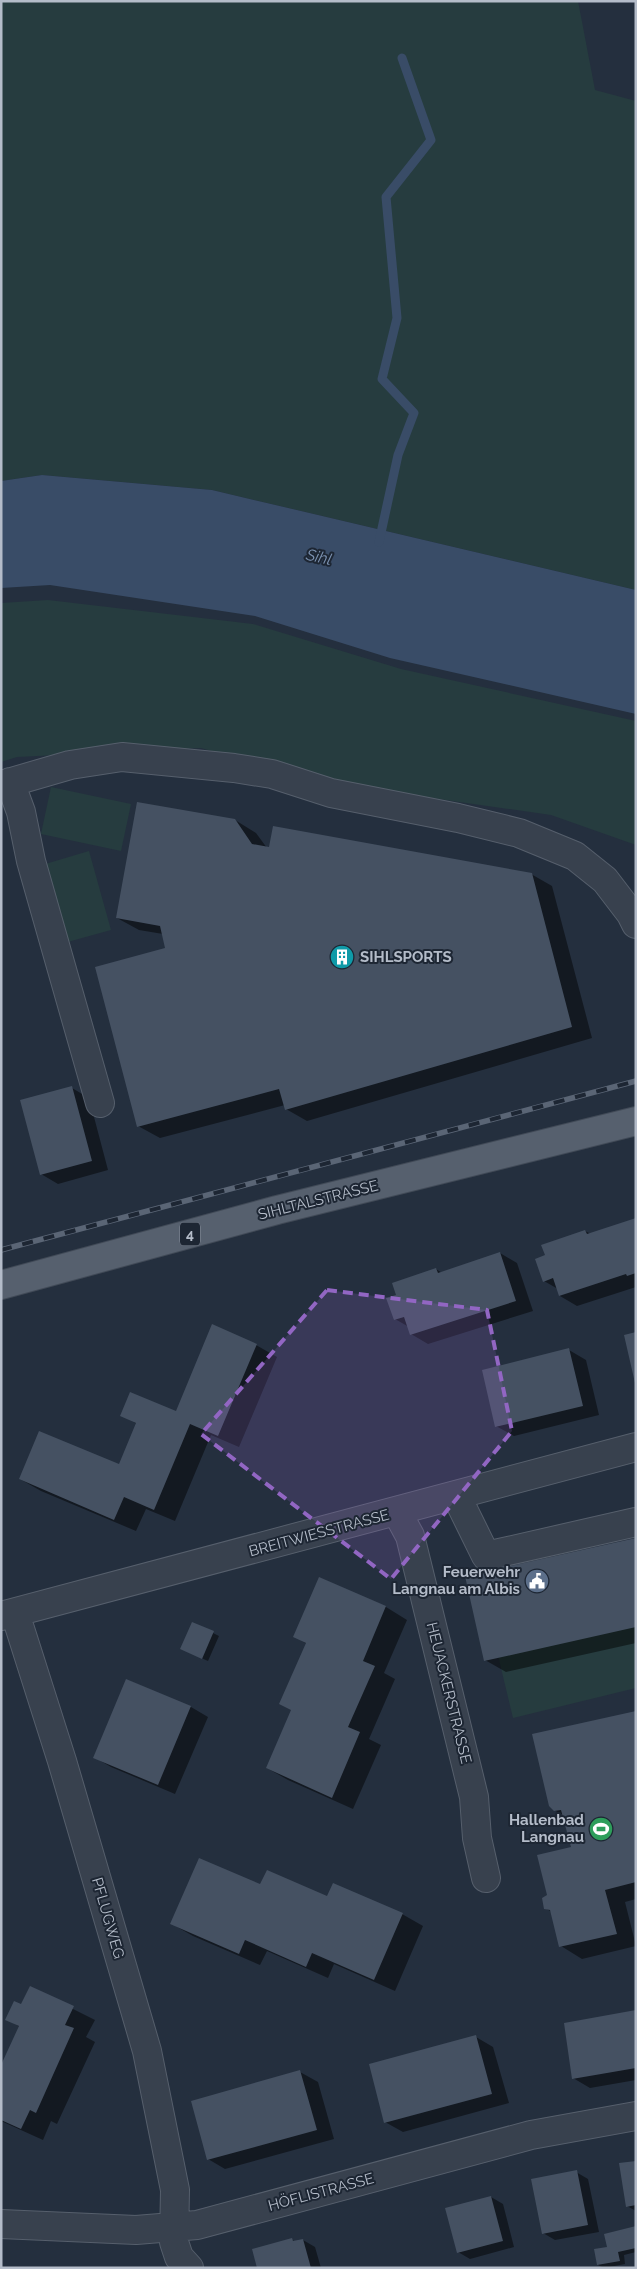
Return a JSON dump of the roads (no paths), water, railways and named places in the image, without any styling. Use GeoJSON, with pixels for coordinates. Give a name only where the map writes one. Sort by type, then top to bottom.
{"type":"FeatureCollection","features":[{"type":"Feature","properties":{"kind":"main road","name":"SIHLTALSTRASSE"},"geometry":{"type":"LineString","coordinates":[[1,1285],[277,1210],[636,1121]]}},
{"type":"Feature","properties":{"kind":"street"},"geometry":{"type":"LineString","coordinates":[[100,1103],[31,861],[20,812],[6,784],[70,765],[122,757],[234,768],[272,774],[331,793],[458,818],[519,833],[574,856],[605,880],[631,914],[636,924]]}},
{"type":"Feature","properties":{"kind":"street","name":"BREITWIESSTRASSE"},"geometry":{"type":"LineString","coordinates":[[8,1615],[636,1447]]}},
{"type":"Feature","properties":{"kind":"street"},"geometry":{"type":"LineString","coordinates":[[456,1495],[486,1556],[636,1522]]}},
{"type":"Feature","properties":{"kind":"street","name":"HEUACKERSTRASSE"},"geometry":{"type":"LineString","coordinates":[[397,1512],[410,1536],[474,1797],[476,1838],[486,1878]]}},
{"type":"Feature","properties":{"kind":"street","name":"PFLUGWEG"},"geometry":{"type":"LineString","coordinates":[[8,1615],[62,1761],[147,2051],[175,2190],[174,2242],[180,2256],[189,2268]]}},
{"type":"Feature","properties":{"kind":"street","name":"HÖFLISTRASSE"},"geometry":{"type":"LineString","coordinates":[[1,2224],[98,2230],[173,2228],[221,2220],[540,2133],[636,2116]]}},
{"type":"Feature","properties":{"kind":"water","name":"Sihl"},"geometry":{"type":"Polygon","coordinates":[[[42,475],[212,490],[636,590],[636,714],[390,658],[255,616],[50,585],[1,588],[1,481],[42,475]]]}},
{"type":"Feature","properties":{"kind":"waterway"},"geometry":{"type":"LineString","coordinates":[[379,542],[398,455],[414,413],[382,379],[397,318],[386,197],[431,140],[402,58]]}},
{"type":"Feature","properties":{"kind":"railway"},"geometry":{"type":"LineString","coordinates":[[1,1250],[636,1081]]}},
{"type":"Feature","properties":{"kind":"place","name":"SIHLSPORTS"},"geometry":{"type":"Point","coordinates":[342,957]}},
{"type":"Feature","properties":{"kind":"place","name":"Feuerwehr Langnau am Albis"},"geometry":{"type":"Point","coordinates":[537,1581]}},
{"type":"Feature","properties":{"kind":"place","name":"Hallenbad Langnau"},"geometry":{"type":"Point","coordinates":[601,1829]}}]}
